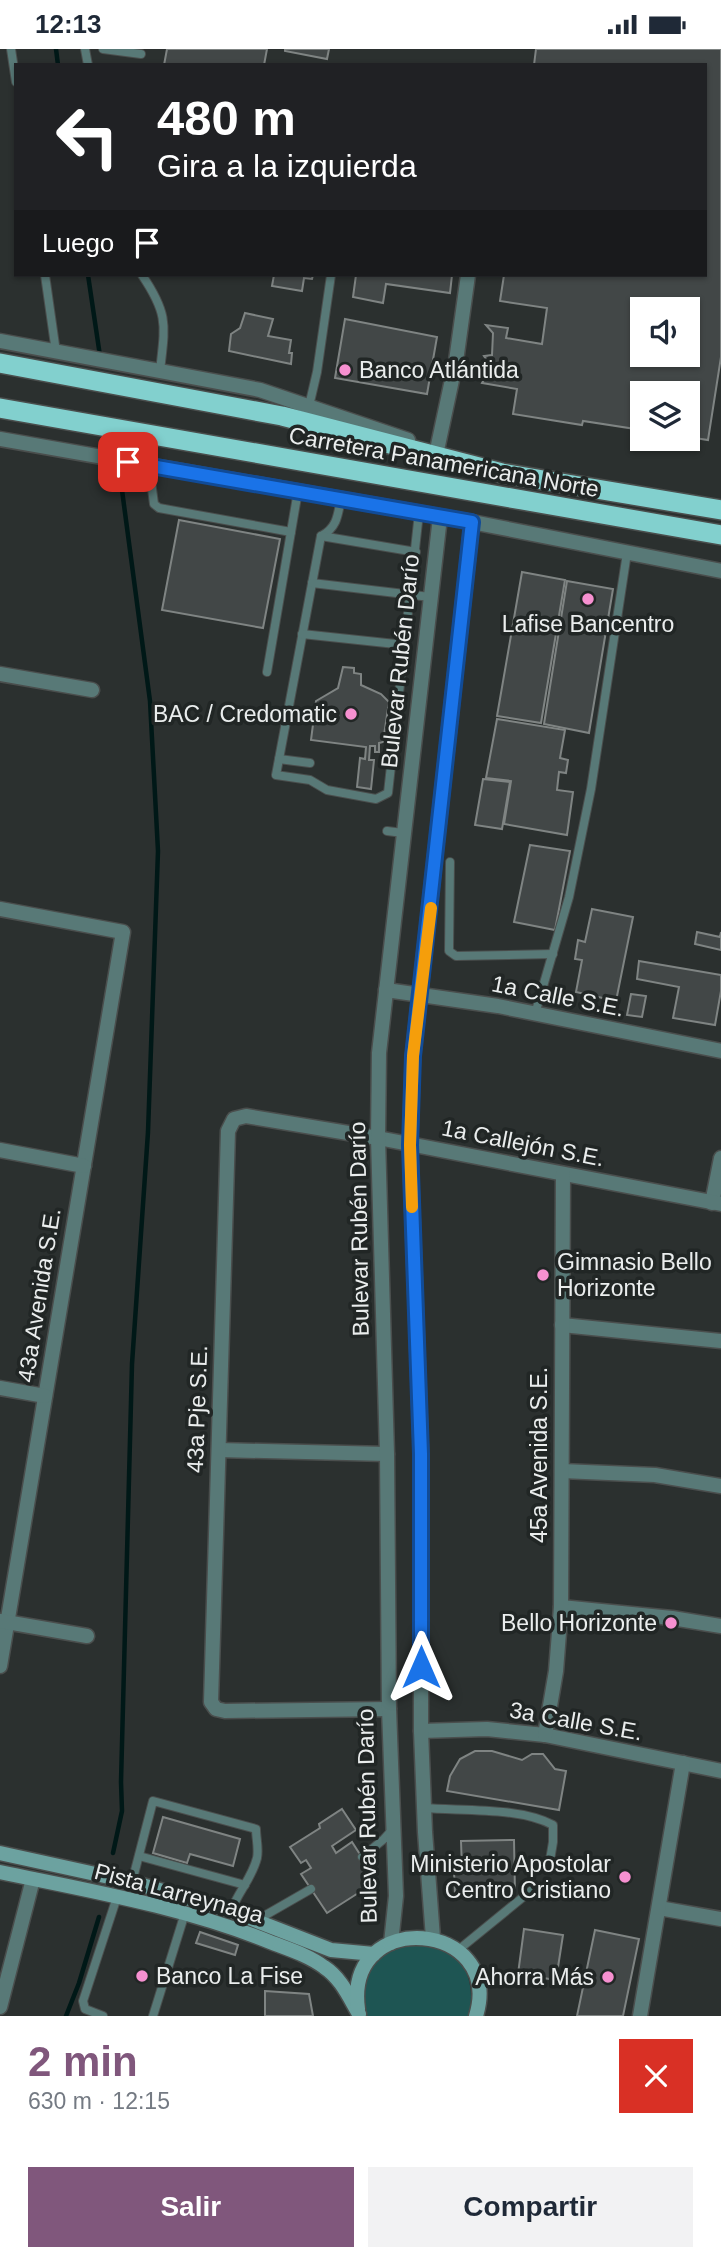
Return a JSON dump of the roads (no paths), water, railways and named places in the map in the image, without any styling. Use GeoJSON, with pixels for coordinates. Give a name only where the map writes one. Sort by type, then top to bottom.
{"type":"FeatureCollection","features":[{"type":"Feature","properties":{"kind":"highway","name":"Carretera Panamericana Norte"},"geometry":{"type":"LineString","coordinates":[[0,363],[282,416],[502,473],[721,510]]}},
{"type":"Feature","properties":{"kind":"highway","name":"Carretera Panamericana Norte"},"geometry":{"type":"LineString","coordinates":[[0,408],[721,535]]}},
{"type":"Feature","properties":{"kind":"main road","name":"Pista Larreynaga"},"geometry":{"type":"LineString","coordinates":[[0,1853],[132,1882],[231,1911],[331,1950],[374,1954]]}},
{"type":"Feature","properties":{"kind":"main road","name":"Pista Larreynaga"},"geometry":{"type":"LineString","coordinates":[[0,1872],[185,1913],[240,1930],[325,1967],[343,1985],[359,2015]]}},
{"type":"Feature","properties":{"kind":"main road"},"geometry":{"type":"LineString","coordinates":[[359,2015],[357,1997],[364,1968],[374,1954],[390,1943],[413,1936],[433,1938],[457,1951],[468,1962],[475,1976],[480,2014]]}},
{"type":"Feature","properties":{"kind":"street"},"geometry":{"type":"LineString","coordinates":[[438,450],[456,361],[468,277]]}},
{"type":"Feature","properties":{"kind":"street"},"geometry":{"type":"LineString","coordinates":[[0,341],[260,390],[502,473]]}},
{"type":"Feature","properties":{"kind":"street"},"geometry":{"type":"LineString","coordinates":[[0,439],[341,498],[721,571]]}},
{"type":"Feature","properties":{"kind":"street","name":"Bulevar Rubén Darío"},"geometry":{"type":"LineString","coordinates":[[390,1943],[396,1896],[389,1709],[387,1454],[374,1052],[386,990],[440,517]]}},
{"type":"Feature","properties":{"kind":"street"},"geometry":{"type":"LineString","coordinates":[[433,1938],[421,1731],[421,1454],[410,1145],[413,1056],[472,522]]}},
{"type":"Feature","properties":{"kind":"street"},"geometry":{"type":"LineString","coordinates":[[0,674],[92,690]]}},
{"type":"Feature","properties":{"kind":"street","name":"43a Avenida S.E."},"geometry":{"type":"LineString","coordinates":[[0,909],[123,932],[45,1396],[4,1621],[0,1666]]}},
{"type":"Feature","properties":{"kind":"street","name":"1a Calle S.E."},"geometry":{"type":"LineString","coordinates":[[386,990],[535,1014],[721,1051]]}},
{"type":"Feature","properties":{"kind":"street","name":"1a Callejón S.E."},"geometry":{"type":"LineString","coordinates":[[234,1119],[246,1116],[378,1138],[717,1204]]}},
{"type":"Feature","properties":{"kind":"street","name":"43a Pje S.E."},"geometry":{"type":"LineString","coordinates":[[234,1119],[228,1131],[211,1702],[216,1709],[225,1711],[389,1709]]}},
{"type":"Feature","properties":{"kind":"street"},"geometry":{"type":"LineString","coordinates":[[0,1150],[84,1166]]}},
{"type":"Feature","properties":{"kind":"street"},"geometry":{"type":"LineString","coordinates":[[717,1204],[721,1159]]}},
{"type":"Feature","properties":{"kind":"street","name":"45a Avenida S.E."},"geometry":{"type":"LineString","coordinates":[[545,1735],[556,1671],[561,1607],[563,1174]]}},
{"type":"Feature","properties":{"kind":"street"},"geometry":{"type":"LineString","coordinates":[[562,1325],[721,1341]]}},
{"type":"Feature","properties":{"kind":"street"},"geometry":{"type":"LineString","coordinates":[[0,1388],[45,1396]]}},
{"type":"Feature","properties":{"kind":"street"},"geometry":{"type":"LineString","coordinates":[[219,1450],[387,1454]]}},
{"type":"Feature","properties":{"kind":"street"},"geometry":{"type":"LineString","coordinates":[[562,1471],[655,1475],[721,1486]]}},
{"type":"Feature","properties":{"kind":"street"},"geometry":{"type":"LineString","coordinates":[[561,1607],[672,1618],[721,1626]]}},
{"type":"Feature","properties":{"kind":"street"},"geometry":{"type":"LineString","coordinates":[[4,1621],[87,1636]]}},
{"type":"Feature","properties":{"kind":"street","name":"3a Calle S.E."},"geometry":{"type":"LineString","coordinates":[[421,1731],[487,1729],[545,1735],[721,1771]]}},
{"type":"Feature","properties":{"kind":"street"},"geometry":{"type":"LineString","coordinates":[[640,2016],[683,1763]]}},
{"type":"Feature","properties":{"kind":"street"},"geometry":{"type":"LineString","coordinates":[[0,2007],[33,1879]]}},
{"type":"Feature","properties":{"kind":"street"},"geometry":{"type":"LineString","coordinates":[[659,1908],[721,1919]]}},
{"type":"Feature","properties":{"kind":"lane"},"geometry":{"type":"LineString","coordinates":[[11,49],[14,69]]}},
{"type":"Feature","properties":{"kind":"lane"},"geometry":{"type":"LineString","coordinates":[[103,49],[141,54]]}},
{"type":"Feature","properties":{"kind":"lane"},"geometry":{"type":"LineString","coordinates":[[45,277],[56,352]]}},
{"type":"Feature","properties":{"kind":"lane"},"geometry":{"type":"LineString","coordinates":[[143,277],[159,302],[165,321],[160,371]]}},
{"type":"Feature","properties":{"kind":"lane"},"geometry":{"type":"LineString","coordinates":[[309,406],[317,372],[331,277]]}},
{"type":"Feature","properties":{"kind":"lane"},"geometry":{"type":"LineString","coordinates":[[149,466],[154,505],[159,508],[291,532]]}},
{"type":"Feature","properties":{"kind":"lane"},"geometry":{"type":"LineString","coordinates":[[267,672],[298,491]]}},
{"type":"Feature","properties":{"kind":"lane"},"geometry":{"type":"LineString","coordinates":[[321,536],[330,532],[335,525],[341,498]]}},
{"type":"Feature","properties":{"kind":"lane"},"geometry":{"type":"LineString","coordinates":[[321,536],[276,775],[310,780],[327,790],[376,799],[388,793],[419,513]]}},
{"type":"Feature","properties":{"kind":"lane"},"geometry":{"type":"LineString","coordinates":[[321,536],[416,552]]}},
{"type":"Feature","properties":{"kind":"lane"},"geometry":{"type":"LineString","coordinates":[[535,1014],[569,897],[591,789],[627,553]]}},
{"type":"Feature","properties":{"kind":"lane"},"geometry":{"type":"LineString","coordinates":[[312,583],[430,597]]}},
{"type":"Feature","properties":{"kind":"lane"},"geometry":{"type":"LineString","coordinates":[[302,634],[405,645]]}},
{"type":"Feature","properties":{"kind":"lane"},"geometry":{"type":"LineString","coordinates":[[279,759],[310,763]]}},
{"type":"Feature","properties":{"kind":"lane"},"geometry":{"type":"LineString","coordinates":[[387,831],[403,833]]}},
{"type":"Feature","properties":{"kind":"lane"},"geometry":{"type":"LineString","coordinates":[[450,862],[449,951],[456,956],[552,954]]}},
{"type":"Feature","properties":{"kind":"lane"},"geometry":{"type":"LineString","coordinates":[[132,1882],[153,1801],[256,1829],[257,1857],[231,1911]]}},
{"type":"Feature","properties":{"kind":"lane"},"geometry":{"type":"LineString","coordinates":[[424,1808],[507,1813],[543,1820],[553,1825],[554,1831],[549,1866]]}},
{"type":"Feature","properties":{"kind":"lane"},"geometry":{"type":"LineString","coordinates":[[362,1857],[393,1829]]}},
{"type":"Feature","properties":{"kind":"lane"},"geometry":{"type":"LineString","coordinates":[[139,1856],[245,1885]]}},
{"type":"Feature","properties":{"kind":"lane"},"geometry":{"type":"LineString","coordinates":[[257,1920],[311,1889]]}},
{"type":"Feature","properties":{"kind":"lane"},"geometry":{"type":"LineString","coordinates":[[457,1951],[533,1889],[558,1892]]}},
{"type":"Feature","properties":{"kind":"lane"},"geometry":{"type":"LineString","coordinates":[[103,2016],[85,2009],[83,2001],[117,1898]]}},
{"type":"Feature","properties":{"kind":"lane"},"geometry":{"type":"LineString","coordinates":[[153,2016],[185,1913]]}},
{"type":"Feature","properties":{"kind":"waterway"},"geometry":{"type":"LineString","coordinates":[[56,49],[58,63]]}},
{"type":"Feature","properties":{"kind":"waterway"},"geometry":{"type":"LineString","coordinates":[[88,277],[100,356]]}},
{"type":"Feature","properties":{"kind":"waterway"},"geometry":{"type":"LineString","coordinates":[[113,1853],[122,1811],[132,1364],[148,1132],[158,851],[150,701],[120,475]]}},
{"type":"Feature","properties":{"kind":"waterway"},"geometry":{"type":"LineString","coordinates":[[66,2016],[99,1917]]}},
{"type":"Feature","properties":{"kind":"place","name":"Banco Atlántida"},"geometry":{"type":"Point","coordinates":[345,370]}},
{"type":"Feature","properties":{"kind":"place","name":"Lafise Bancentro"},"geometry":{"type":"Point","coordinates":[588,599]}},
{"type":"Feature","properties":{"kind":"place","name":"BAC / Credomatic"},"geometry":{"type":"Point","coordinates":[351,714]}},
{"type":"Feature","properties":{"kind":"place","name":"Gimnasio Bello Horizonte"},"geometry":{"type":"Point","coordinates":[543,1275]}},
{"type":"Feature","properties":{"kind":"place","name":"Bello Horizonte"},"geometry":{"type":"Point","coordinates":[671,1623]}},
{"type":"Feature","properties":{"kind":"place","name":"Ministerio Apostolar Centro Cristiano"},"geometry":{"type":"Point","coordinates":[625,1877]}},
{"type":"Feature","properties":{"kind":"place","name":"Banco La Fise"},"geometry":{"type":"Point","coordinates":[142,1976]}},
{"type":"Feature","properties":{"kind":"place","name":"Ahorra Más"},"geometry":{"type":"Point","coordinates":[608,1977]}}]}
